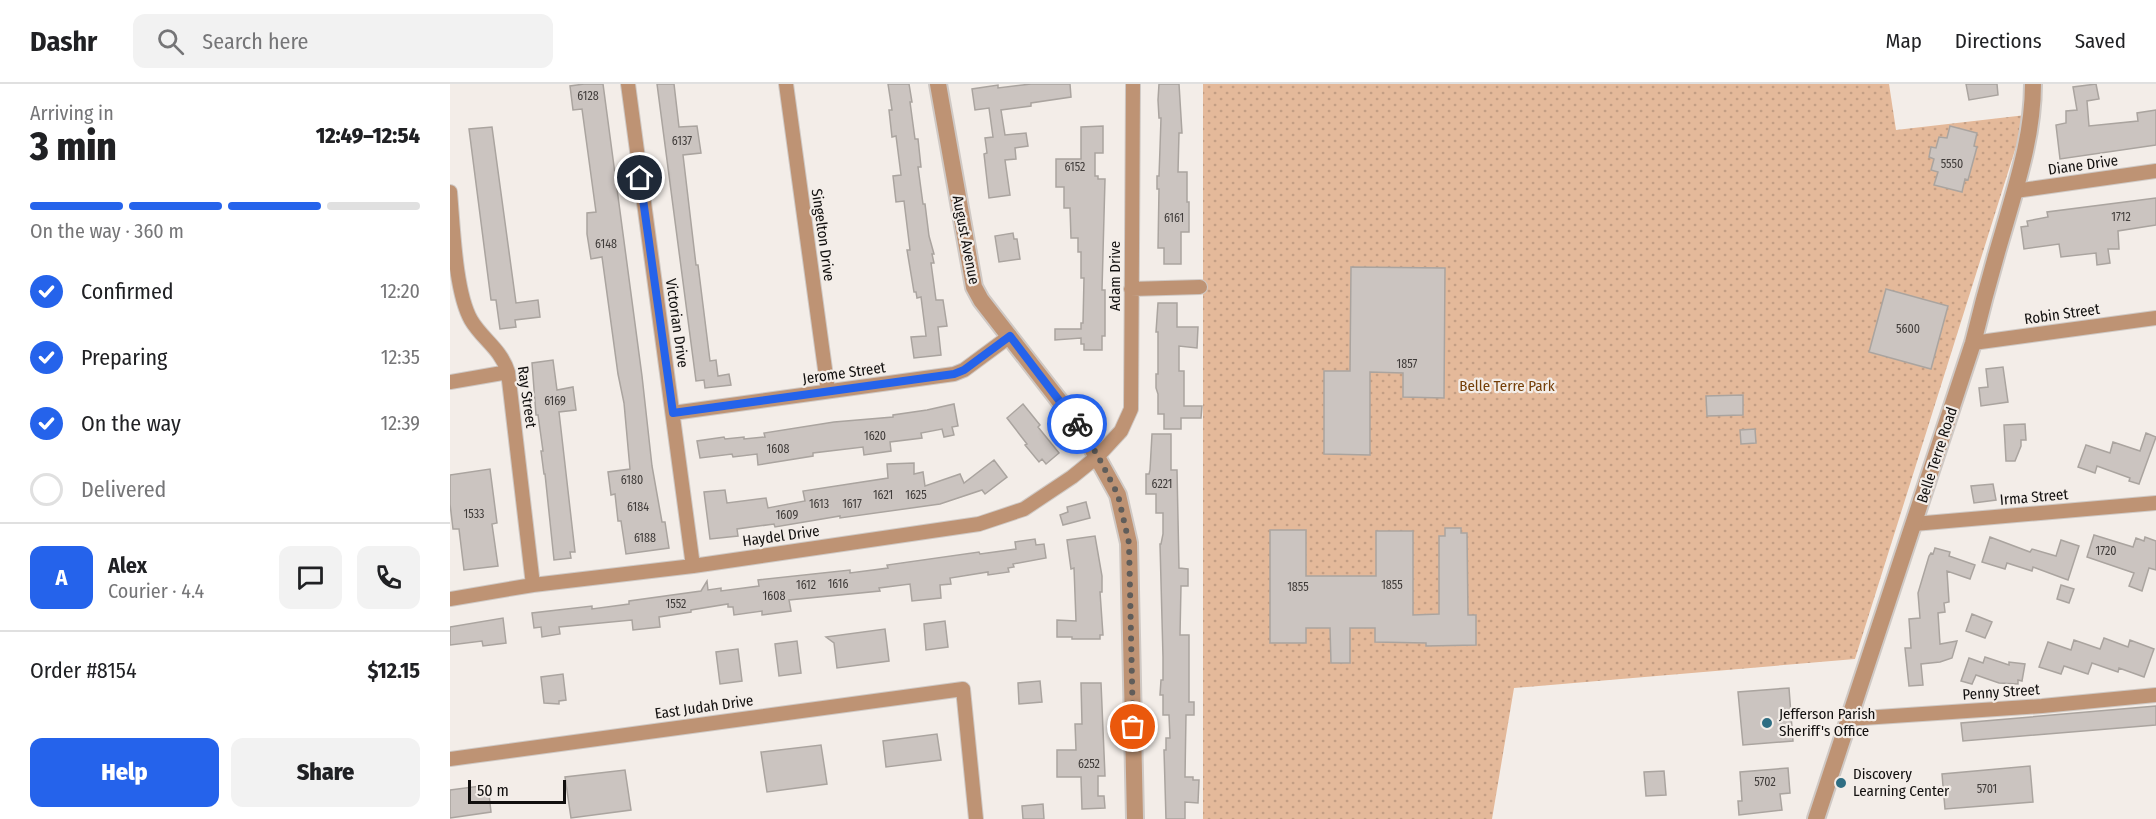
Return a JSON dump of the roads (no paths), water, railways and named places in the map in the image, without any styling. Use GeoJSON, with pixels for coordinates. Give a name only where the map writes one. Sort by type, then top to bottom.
{"type":"FeatureCollection","features":[{"type":"Feature","properties":{"kind":"street","name":"Victorian Drive"},"geometry":{"type":"LineString","coordinates":[[628,84],[693,566]]}},
{"type":"Feature","properties":{"kind":"street","name":"Singelton Drive"},"geometry":{"type":"LineString","coordinates":[[786,84],[828,392]]}},
{"type":"Feature","properties":{"kind":"street","name":"August Avenue"},"geometry":{"type":"LineString","coordinates":[[938,84],[974,287],[981,300],[1082,430],[1118,495],[1129,543],[1135,819]]}},
{"type":"Feature","properties":{"kind":"street","name":"Adam Drive"},"geometry":{"type":"LineString","coordinates":[[1098,456],[1121,431],[1131,409],[1133,84]]}},
{"type":"Feature","properties":{"kind":"street","name":"Belle Terre Road"},"geometry":{"type":"LineString","coordinates":[[1816,819],[1973,343],[1984,296],[2015,190],[2032,115],[2033,84]]}},
{"type":"Feature","properties":{"kind":"street","name":"Diane Drive"},"geometry":{"type":"LineString","coordinates":[[2015,190],[2156,171]]}},
{"type":"Feature","properties":{"kind":"street","name":"Ray Street"},"geometry":{"type":"LineString","coordinates":[[450,192],[455,248],[464,304],[471,321],[504,359],[508,372],[533,585]]}},
{"type":"Feature","properties":{"kind":"street"},"geometry":{"type":"LineString","coordinates":[[1131,289],[1200,287]]}},
{"type":"Feature","properties":{"kind":"street","name":"Robin Street"},"geometry":{"type":"LineString","coordinates":[[1973,343],[2156,318]]}},
{"type":"Feature","properties":{"kind":"street","name":"Jerome Street"},"geometry":{"type":"LineString","coordinates":[[673,413],[954,374],[964,370],[1010,336]]}},
{"type":"Feature","properties":{"kind":"street"},"geometry":{"type":"LineString","coordinates":[[450,382],[508,372]]}},
{"type":"Feature","properties":{"kind":"street","name":"Haydel Drive"},"geometry":{"type":"LineString","coordinates":[[450,598],[533,585],[693,566],[979,524],[1024,509],[1072,477],[1098,456]]}},
{"type":"Feature","properties":{"kind":"street","name":"Irma Street"},"geometry":{"type":"LineString","coordinates":[[1914,524],[2156,503]]}},
{"type":"Feature","properties":{"kind":"street","name":"East Judah Drive"},"geometry":{"type":"LineString","coordinates":[[450,759],[963,688],[976,819]]}},
{"type":"Feature","properties":{"kind":"street","name":"Penny Street"},"geometry":{"type":"LineString","coordinates":[[1848,719],[2156,696]]}},
{"type":"Feature","properties":{"kind":"place","name":"Jefferson Parish Sheriff's Office"},"geometry":{"type":"Point","coordinates":[1767,723]}},
{"type":"Feature","properties":{"kind":"place","name":"Discovery Learning Center"},"geometry":{"type":"Point","coordinates":[1841,783]}},
{"type":"Feature","properties":{"kind":"park label","name":"Belle Terre Park"},"geometry":{"type":"Point","coordinates":[1507,386]}}]}
